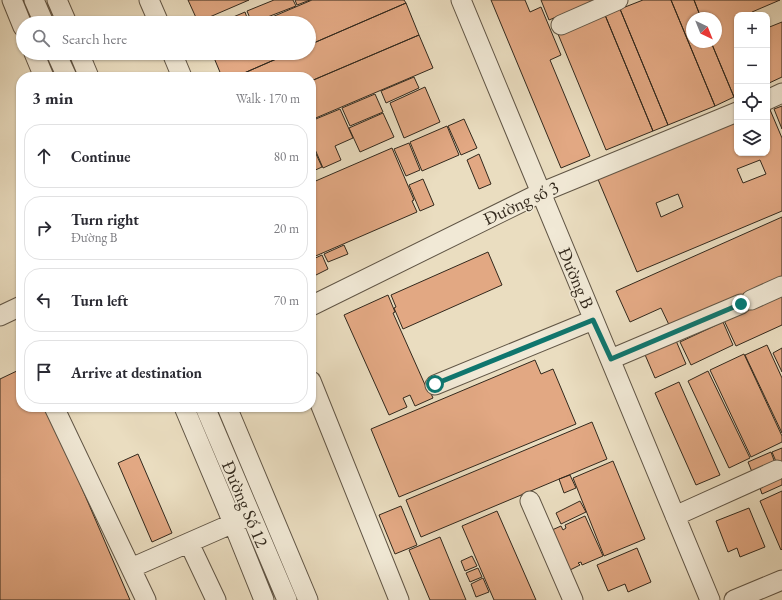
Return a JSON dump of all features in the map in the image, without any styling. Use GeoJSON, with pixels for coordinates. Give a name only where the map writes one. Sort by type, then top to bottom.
{"type":"FeatureCollection","features":[{"type":"Feature","properties":{"kind":"street"},"geometry":{"type":"LineString","coordinates":[[12,0],[19,16]]}},
{"type":"Feature","properties":{"kind":"street"},"geometry":{"type":"LineString","coordinates":[[34,0],[41,16]]}},
{"type":"Feature","properties":{"kind":"street"},"geometry":{"type":"LineString","coordinates":[[57,0],[63,16]]}},
{"type":"Feature","properties":{"kind":"street"},"geometry":{"type":"LineString","coordinates":[[149,0],[156,16]]}},
{"type":"Feature","properties":{"kind":"street","name":"Đường B"},"geometry":{"type":"LineString","coordinates":[[461,0],[710,600]]}},
{"type":"Feature","properties":{"kind":"street"},"geometry":{"type":"LineString","coordinates":[[561,25],[618,0]]}},
{"type":"Feature","properties":{"kind":"street"},"geometry":{"type":"LineString","coordinates":[[37,60],[42,72]]}},
{"type":"Feature","properties":{"kind":"street"},"geometry":{"type":"LineString","coordinates":[[59,60],[65,72]]}},
{"type":"Feature","properties":{"kind":"street"},"geometry":{"type":"LineString","coordinates":[[82,60],[87,72]]}},
{"type":"Feature","properties":{"kind":"street"},"geometry":{"type":"LineString","coordinates":[[175,60],[180,72]]}},
{"type":"Feature","properties":{"kind":"street"},"geometry":{"type":"LineString","coordinates":[[770,99],[782,93]]}},
{"type":"Feature","properties":{"kind":"street","name":"Đường số 3"},"geometry":{"type":"LineString","coordinates":[[316,304],[540,192],[734,113]]}},
{"type":"Feature","properties":{"kind":"street"},"geometry":{"type":"LineString","coordinates":[[611,359],[782,286]]}},
{"type":"Feature","properties":{"kind":"street"},"geometry":{"type":"LineString","coordinates":[[0,316],[16,308]]}},
{"type":"Feature","properties":{"kind":"street"},"geometry":{"type":"LineString","coordinates":[[435,384],[593,320]]}},
{"type":"Feature","properties":{"kind":"street"},"geometry":{"type":"LineString","coordinates":[[316,393],[399,600]]}},
{"type":"Feature","properties":{"kind":"street"},"geometry":{"type":"LineString","coordinates":[[56,412],[146,600]]}},
{"type":"Feature","properties":{"kind":"street","name":"Đường Số 12"},"geometry":{"type":"LineString","coordinates":[[187,412],[242,520],[287,600]]}},
{"type":"Feature","properties":{"kind":"street","name":"Đường Số 12"},"geometry":{"type":"LineString","coordinates":[[207,412],[242,520],[264,600]]}},
{"type":"Feature","properties":{"kind":"street","name":"Đường Số 12"},"geometry":{"type":"LineString","coordinates":[[229,412],[308,600]]}},
{"type":"Feature","properties":{"kind":"street"},"geometry":{"type":"LineString","coordinates":[[675,516],[777,470]]}},
{"type":"Feature","properties":{"kind":"street"},"geometry":{"type":"LineString","coordinates":[[530,501],[573,600]]}},
{"type":"Feature","properties":{"kind":"street"},"geometry":{"type":"LineString","coordinates":[[130,568],[242,520]]}},
{"type":"Feature","properties":{"kind":"street"},"geometry":{"type":"LineString","coordinates":[[189,543],[216,600]]}},
{"type":"Feature","properties":{"kind":"street"},"geometry":{"type":"LineString","coordinates":[[734,600],[782,580]]}},
{"type":"Feature","properties":{"kind":"building"},"geometry":{"type":"Polygon","coordinates":[[[188,0],[249,0],[212,16],[195,16],[188,0]]]}},
{"type":"Feature","properties":{"kind":"building"},"geometry":{"type":"Polygon","coordinates":[[[274,0],[293,0],[296,6],[270,16],[249,16],[247,11],[274,0]]]}},
{"type":"Feature","properties":{"kind":"building"},"geometry":{"type":"Polygon","coordinates":[[[295,0],[310,0],[297,5],[295,0]]]}},
{"type":"Feature","properties":{"kind":"building"},"geometry":{"type":"Polygon","coordinates":[[[312,0],[404,0],[406,3],[316,42],[316,16],[274,16],[312,0]]]}},
{"type":"Feature","properties":{"kind":"building"},"geometry":{"type":"Polygon","coordinates":[[[491,0],[525,0],[530,12],[541,7],[561,55],[550,60],[590,156],[561,168],[491,0]]]}},
{"type":"Feature","properties":{"kind":"building"},"geometry":{"type":"Polygon","coordinates":[[[541,0],[597,0],[549,20],[541,0]]]}},
{"type":"Feature","properties":{"kind":"building"},"geometry":{"type":"Polygon","coordinates":[[[643,0],[671,0],[686,36],[686,48],[691,48],[715,106],[668,125],[620,9],[643,0]]]}},
{"type":"Feature","properties":{"kind":"building"},"geometry":{"type":"Polygon","coordinates":[[[671,0],[694,0],[699,12],[686,12],[686,36],[671,0]]]}},
{"type":"Feature","properties":{"kind":"building"},"geometry":{"type":"Polygon","coordinates":[[[694,0],[780,0],[752,12],[734,12],[734,97],[714,48],[722,48],[722,12],[699,12],[694,0]]]}},
{"type":"Feature","properties":{"kind":"building"},"geometry":{"type":"Polygon","coordinates":[[[406,3],[419,35],[316,79],[316,72],[246,72],[274,60],[316,60],[316,42],[406,3]]]}},
{"type":"Feature","properties":{"kind":"building"},"geometry":{"type":"Polygon","coordinates":[[[620,9],[668,125],[653,131],[605,15],[620,9]]]}},
{"type":"Feature","properties":{"kind":"building"},"geometry":{"type":"Polygon","coordinates":[[[245,12],[246,16],[236,16],[245,12]]]}},
{"type":"Feature","properties":{"kind":"building"},"geometry":{"type":"Polygon","coordinates":[[[605,15],[653,131],[606,150],[558,34],[605,15]]]}},
{"type":"Feature","properties":{"kind":"building"},"geometry":{"type":"Polygon","coordinates":[[[782,22],[782,77],[770,83],[770,48],[770,27],[782,22]]]}},
{"type":"Feature","properties":{"kind":"building"},"geometry":{"type":"Polygon","coordinates":[[[419,35],[433,68],[316,118],[316,79],[419,35]]]}},
{"type":"Feature","properties":{"kind":"building"},"geometry":{"type":"Polygon","coordinates":[[[691,48],[714,48],[734,97],[715,106],[691,48]]]}},
{"type":"Feature","properties":{"kind":"building"},"geometry":{"type":"Polygon","coordinates":[[[215,60],[274,60],[246,72],[220,72],[215,60]]]}},
{"type":"Feature","properties":{"kind":"building"},"geometry":{"type":"Polygon","coordinates":[[[414,77],[419,88],[386,103],[381,91],[414,77]]]}},
{"type":"Feature","properties":{"kind":"building"},"geometry":{"type":"Polygon","coordinates":[[[425,87],[440,122],[404,138],[390,103],[425,87]]]}},
{"type":"Feature","properties":{"kind":"building"},"geometry":{"type":"Polygon","coordinates":[[[375,94],[383,112],[350,126],[342,108],[375,94]]]}},
{"type":"Feature","properties":{"kind":"building"},"geometry":{"type":"Polygon","coordinates":[[[782,106],[782,129],[774,109],[782,106]]]}},
{"type":"Feature","properties":{"kind":"building"},"geometry":{"type":"Polygon","coordinates":[[[340,109],[353,138],[335,146],[341,160],[323,168],[316,152],[316,119],[340,109]]]}},
{"type":"Feature","properties":{"kind":"building"},"geometry":{"type":"Polygon","coordinates":[[[770,110],[782,138],[782,211],[637,272],[597,177],[734,119],[734,156],[770,156],[770,110]],[[760,160],[737,169],[743,183],[766,174],[760,160]],[[678,194],[656,203],[661,217],[683,207],[678,194]]]}},
{"type":"Feature","properties":{"kind":"building"},"geometry":{"type":"Polygon","coordinates":[[[383,113],[394,137],[360,152],[349,128],[383,113]]]}},
{"type":"Feature","properties":{"kind":"building"},"geometry":{"type":"Polygon","coordinates":[[[464,119],[477,148],[461,155],[448,126],[464,119]]]}},
{"type":"Feature","properties":{"kind":"building"},"geometry":{"type":"Polygon","coordinates":[[[447,126],[459,155],[422,171],[410,142],[447,126]]]}},
{"type":"Feature","properties":{"kind":"building"},"geometry":{"type":"Polygon","coordinates":[[[409,143],[420,170],[406,176],[394,149],[409,143]]]}},
{"type":"Feature","properties":{"kind":"building"},"geometry":{"type":"Polygon","coordinates":[[[392,148],[414,200],[412,201],[417,212],[316,256],[316,181],[392,148]]]}},
{"type":"Feature","properties":{"kind":"building"},"geometry":{"type":"Polygon","coordinates":[[[316,154],[322,167],[316,170],[316,154]]]}},
{"type":"Feature","properties":{"kind":"building"},"geometry":{"type":"Polygon","coordinates":[[[479,154],[491,184],[479,189],[467,160],[479,154]]]}},
{"type":"Feature","properties":{"kind":"building"},"geometry":{"type":"Polygon","coordinates":[[[423,179],[434,205],[420,211],[409,185],[423,179]]]}},
{"type":"Feature","properties":{"kind":"building"},"geometry":{"type":"Polygon","coordinates":[[[782,217],[782,279],[671,329],[661,308],[630,322],[616,291],[782,217]]]}},
{"type":"Feature","properties":{"kind":"building"},"geometry":{"type":"Polygon","coordinates":[[[344,245],[348,254],[328,262],[324,254],[344,245]]]}},
{"type":"Feature","properties":{"kind":"building"},"geometry":{"type":"Polygon","coordinates":[[[488,252],[502,285],[403,329],[394,308],[396,307],[391,295],[488,252]]]}},
{"type":"Feature","properties":{"kind":"building"},"geometry":{"type":"Polygon","coordinates":[[[322,255],[328,269],[316,275],[316,258],[322,255]]]}},
{"type":"Feature","properties":{"kind":"building"},"geometry":{"type":"Polygon","coordinates":[[[782,291],[782,325],[736,346],[722,316],[782,291]]]}},
{"type":"Feature","properties":{"kind":"building"},"geometry":{"type":"Polygon","coordinates":[[[388,295],[395,312],[393,313],[426,387],[428,387],[433,398],[415,406],[410,395],[403,398],[407,407],[389,415],[344,315],[388,295]]]}},
{"type":"Feature","properties":{"kind":"building"},"geometry":{"type":"Polygon","coordinates":[[[723,322],[733,345],[691,365],[680,342],[723,322]]]}},
{"type":"Feature","properties":{"kind":"building"},"geometry":{"type":"Polygon","coordinates":[[[674,336],[686,364],[655,378],[643,350],[674,336]]]}},
{"type":"Feature","properties":{"kind":"building"},"geometry":{"type":"Polygon","coordinates":[[[767,345],[782,378],[782,433],[745,355],[767,345]]]}},
{"type":"Feature","properties":{"kind":"building"},"geometry":{"type":"Polygon","coordinates":[[[782,348],[782,372],[773,353],[782,348]]]}},
{"type":"Feature","properties":{"kind":"building"},"geometry":{"type":"Polygon","coordinates":[[[744,354],[782,436],[782,442],[751,457],[710,370],[744,354]]]}},
{"type":"Feature","properties":{"kind":"building"},"geometry":{"type":"Polygon","coordinates":[[[535,360],[541,374],[553,369],[576,424],[399,497],[371,429],[535,360]]]}},
{"type":"Feature","properties":{"kind":"building"},"geometry":{"type":"Polygon","coordinates":[[[16,371],[16,412],[49,412],[130,600],[0,600],[0,379],[16,371]]]}},
{"type":"Feature","properties":{"kind":"building"},"geometry":{"type":"Polygon","coordinates":[[[708,371],[750,458],[729,468],[688,381],[708,371]]]}},
{"type":"Feature","properties":{"kind":"building"},"geometry":{"type":"Polygon","coordinates":[[[679,382],[720,475],[696,485],[655,393],[679,382]]]}},
{"type":"Feature","properties":{"kind":"building"},"geometry":{"type":"Polygon","coordinates":[[[592,422],[607,459],[421,537],[406,500],[592,422]]]}},
{"type":"Feature","properties":{"kind":"building"},"geometry":{"type":"Polygon","coordinates":[[[782,448],[782,476],[772,452],[782,448]]]}},
{"type":"Feature","properties":{"kind":"building"},"geometry":{"type":"Polygon","coordinates":[[[771,452],[775,463],[752,472],[748,462],[771,452]]]}},
{"type":"Feature","properties":{"kind":"building"},"geometry":{"type":"Polygon","coordinates":[[[138,454],[172,533],[152,542],[118,463],[138,454]]]}},
{"type":"Feature","properties":{"kind":"building"},"geometry":{"type":"Polygon","coordinates":[[[613,461],[645,539],[604,556],[573,478],[613,461]]]}},
{"type":"Feature","properties":{"kind":"building"},"geometry":{"type":"Polygon","coordinates":[[[570,475],[576,488],[564,493],[559,479],[570,475]]]}},
{"type":"Feature","properties":{"kind":"building"},"geometry":{"type":"Polygon","coordinates":[[[780,475],[782,485],[762,494],[759,485],[780,475]]]}},
{"type":"Feature","properties":{"kind":"building"},"geometry":{"type":"Polygon","coordinates":[[[782,491],[782,549],[781,550],[760,501],[782,491]]]}},
{"type":"Feature","properties":{"kind":"building"},"geometry":{"type":"Polygon","coordinates":[[[580,501],[586,512],[561,524],[556,513],[580,501]]]}},
{"type":"Feature","properties":{"kind":"building"},"geometry":{"type":"Polygon","coordinates":[[[401,506],[417,545],[395,554],[379,515],[401,506]]]}},
{"type":"Feature","properties":{"kind":"building"},"geometry":{"type":"Polygon","coordinates":[[[749,508],[765,547],[740,557],[737,548],[728,552],[716,521],[749,508]]]}},
{"type":"Feature","properties":{"kind":"building"},"geometry":{"type":"Polygon","coordinates":[[[497,511],[536,600],[494,600],[462,526],[497,511]]]}},
{"type":"Feature","properties":{"kind":"building"},"geometry":{"type":"Polygon","coordinates":[[[585,516],[603,556],[582,565],[581,562],[578,563],[580,565],[570,570],[552,530],[561,526],[563,530],[566,528],[565,525],[585,516]]]}},
{"type":"Feature","properties":{"kind":"building"},"geometry":{"type":"Polygon","coordinates":[[[440,537],[466,600],[430,600],[409,550],[440,537]]]}},
{"type":"Feature","properties":{"kind":"building"},"geometry":{"type":"Polygon","coordinates":[[[637,548],[651,582],[628,592],[625,584],[608,591],[597,565],[637,548]]]}},
{"type":"Feature","properties":{"kind":"building"},"geometry":{"type":"Polygon","coordinates":[[[472,556],[477,566],[465,571],[461,561],[472,556]]]}},
{"type":"Feature","properties":{"kind":"building"},"geometry":{"type":"Polygon","coordinates":[[[478,568],[482,577],[470,582],[466,573],[478,568]]]}},
{"type":"Feature","properties":{"kind":"building"},"geometry":{"type":"Polygon","coordinates":[[[483,578],[489,592],[476,597],[471,584],[483,578]]]}},
{"type":"Feature","properties":{"kind":"route"},"geometry":{"type":"LineString","coordinates":[[435,384],[593,320],[611,359],[741,304]]}}]}
